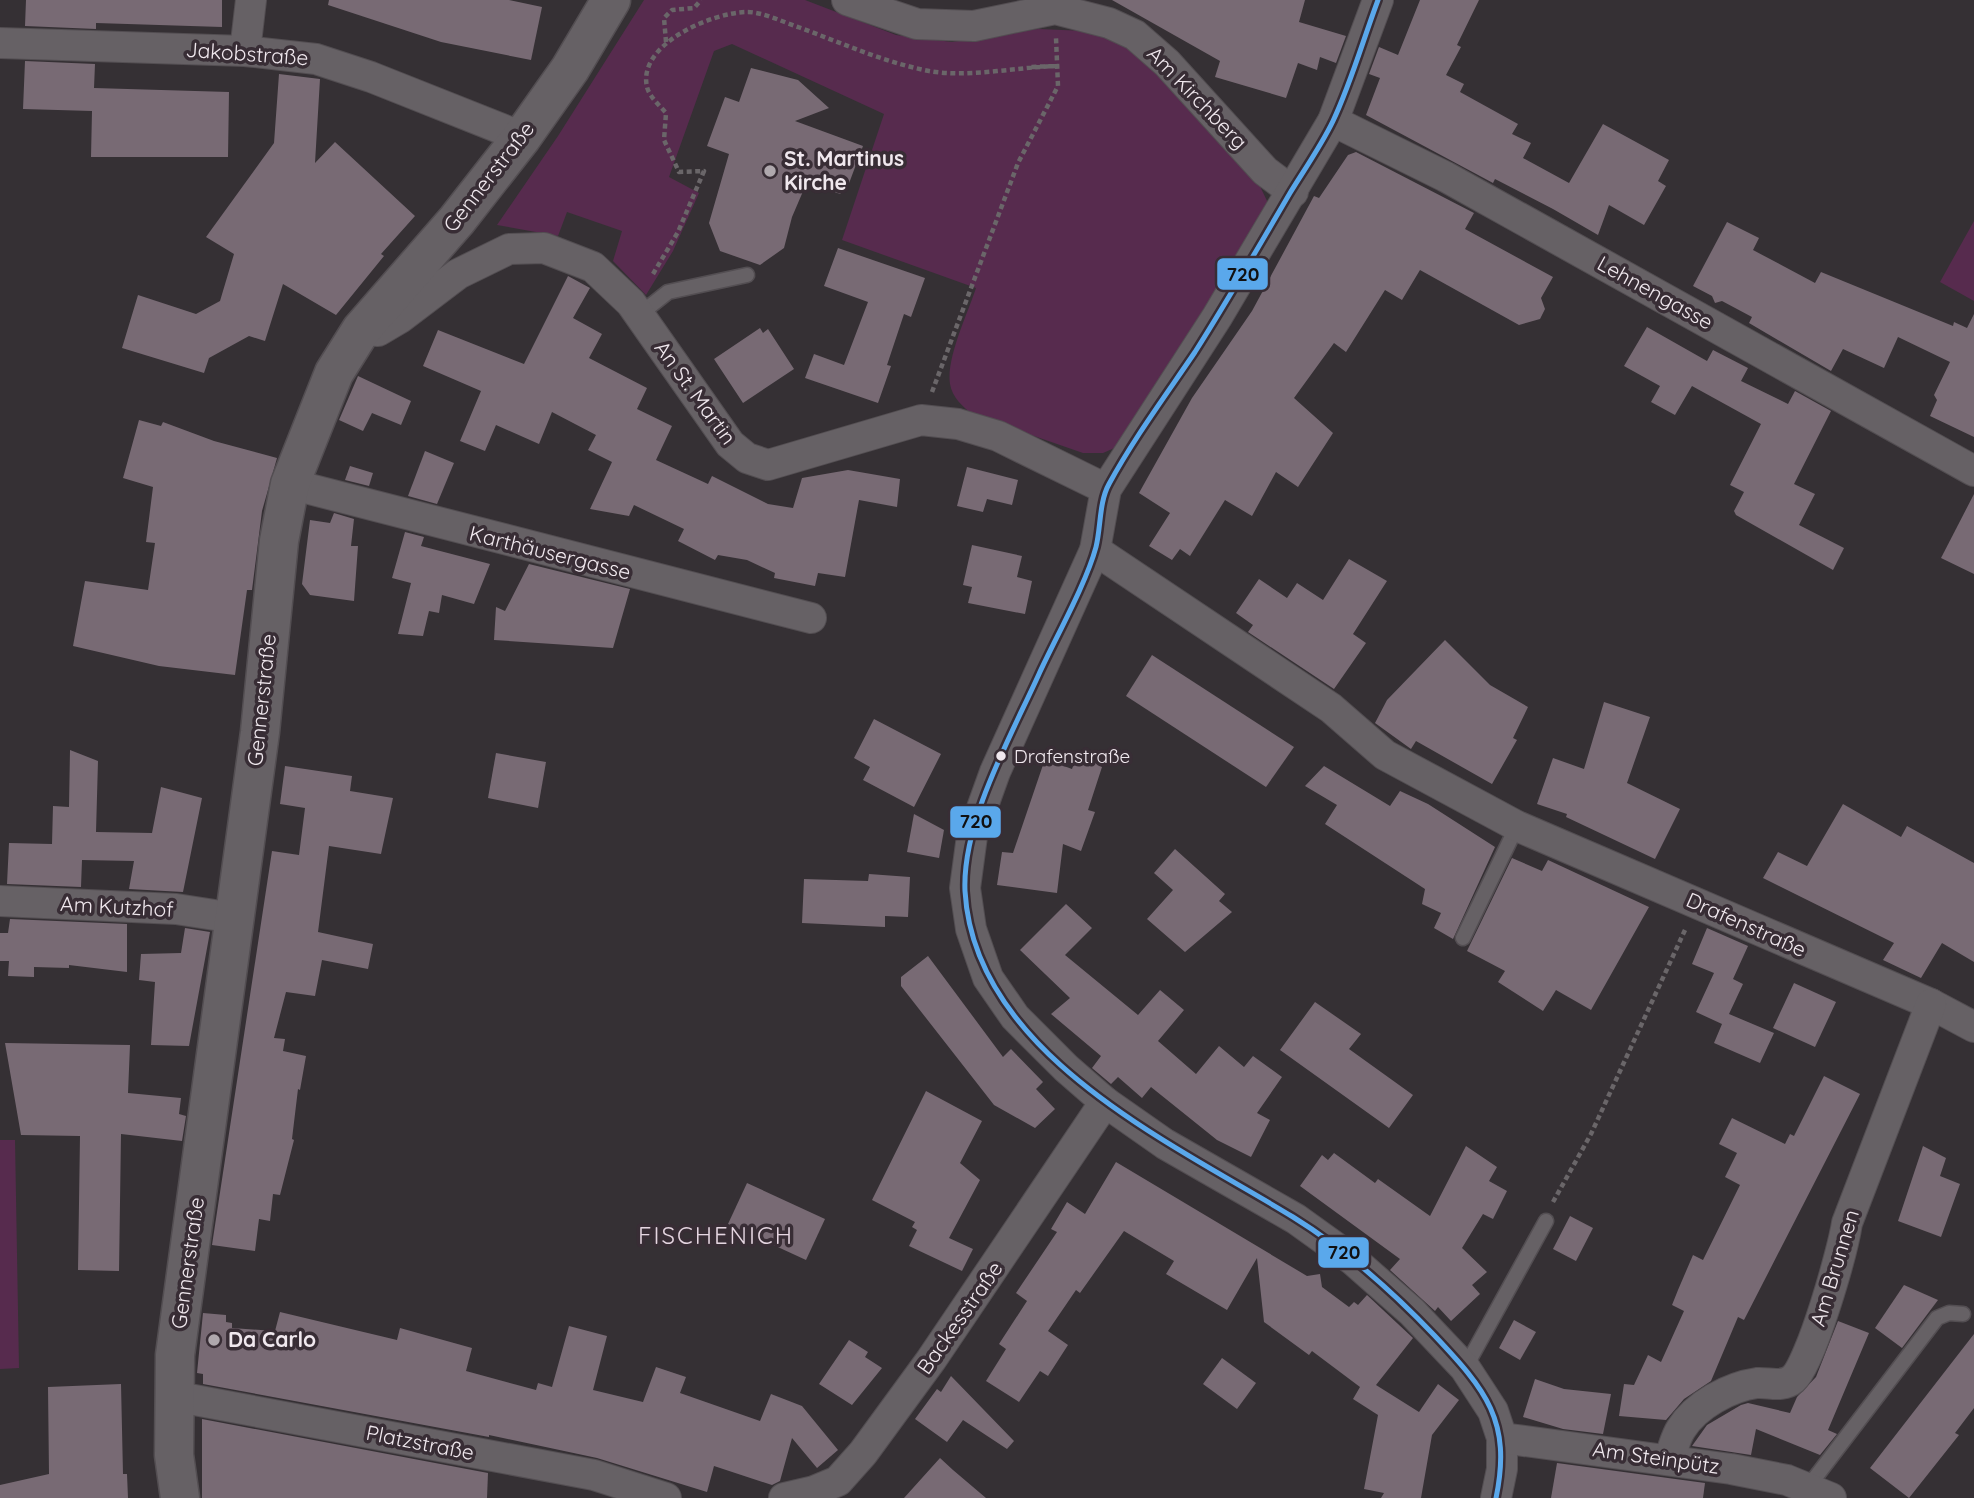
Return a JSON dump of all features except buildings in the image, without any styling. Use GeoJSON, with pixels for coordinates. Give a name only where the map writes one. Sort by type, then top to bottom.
{"type":"FeatureCollection","features":[{"type":"Feature","properties":{"kind":"street"},"geometry":{"type":"LineString","coordinates":[[245,51],[251,0]]}},
{"type":"Feature","properties":{"kind":"street","name":"Gennerstraße"},"geometry":{"type":"LineString","coordinates":[[180,1498],[174,1455],[173,1396],[176,1354],[260,732],[279,541],[290,484],[334,373],[361,330],[457,220],[522,137],[570,69],[611,0]]}},
{"type":"Feature","properties":{"kind":"street","name":"Am Kirchberg"},"geometry":{"type":"LineString","coordinates":[[847,0],[917,24],[974,26],[1056,4],[1109,23],[1135,35],[1167,63],[1265,171],[1293,192]]}},
{"type":"Feature","properties":{"kind":"street"},"geometry":{"type":"LineString","coordinates":[[1378,0],[1333,121],[1217,317],[1106,489],[1095,550],[995,772],[972,836],[965,888],[971,929],[988,978],[1015,1017],[1105,1102],[1165,1144],[1296,1219],[1353,1260],[1412,1312],[1465,1368],[1493,1411],[1502,1438],[1502,1469],[1496,1498]]}},
{"type":"Feature","properties":{"kind":"street","name":"Jakobstraße"},"geometry":{"type":"LineString","coordinates":[[0,43],[245,51],[316,59],[371,77],[522,137]]}},
{"type":"Feature","properties":{"kind":"street","name":"Lehnengasse"},"geometry":{"type":"LineString","coordinates":[[1333,121],[1446,177],[1974,471]]}},
{"type":"Feature","properties":{"kind":"street","name":"An St. Martin"},"geometry":{"type":"LineString","coordinates":[[361,330],[377,331],[400,318],[458,275],[509,249],[544,248],[593,267],[635,309],[730,444],[747,458],[768,465],[921,420],[958,424],[998,436],[1106,489]]}},
{"type":"Feature","properties":{"kind":"street","name":"Karthäusergasse"},"geometry":{"type":"LineString","coordinates":[[290,484],[811,618]]}},
{"type":"Feature","properties":{"kind":"street","name":"Drafenstraße"},"geometry":{"type":"LineString","coordinates":[[1095,550],[1331,708],[1385,755],[1517,826],[1931,1004],[1974,1027]]}},
{"type":"Feature","properties":{"kind":"street","name":"Am Kutzhof"},"geometry":{"type":"LineString","coordinates":[[0,901],[176,909],[234,918]]}},
{"type":"Feature","properties":{"kind":"street","name":"Am Brunnen"},"geometry":{"type":"LineString","coordinates":[[1669,1459],[1681,1429],[1703,1407],[1731,1389],[1758,1383],[1784,1384],[1795,1378],[1816,1331],[1843,1255],[1847,1223],[1931,1004]]}},
{"type":"Feature","properties":{"kind":"street","name":"Backesstraße"},"geometry":{"type":"LineString","coordinates":[[784,1498],[814,1491],[838,1481],[863,1453],[931,1360],[1105,1102]]}},
{"type":"Feature","properties":{"kind":"street","name":"Platzstraße"},"geometry":{"type":"LineString","coordinates":[[173,1396],[594,1475],[666,1498]]}},
{"type":"Feature","properties":{"kind":"street","name":"Am Steinpütz"},"geometry":{"type":"LineString","coordinates":[[1502,1438],[1669,1459],[1787,1480],[1820,1493]]}},
{"type":"Feature","properties":{"kind":"lane"},"geometry":{"type":"LineString","coordinates":[[635,309],[668,292],[747,275]]}},
{"type":"Feature","properties":{"kind":"lane"},"geometry":{"type":"LineString","coordinates":[[1463,938],[1517,826]]}},
{"type":"Feature","properties":{"kind":"lane"},"geometry":{"type":"LineString","coordinates":[[1465,1368],[1546,1221]]}},
{"type":"Feature","properties":{"kind":"lane","name":"Am Steinpütz"},"geometry":{"type":"LineString","coordinates":[[1820,1493],[1937,1318],[1949,1313],[1962,1314]]}},
{"type":"Feature","properties":{"kind":"path"},"geometry":{"type":"LineString","coordinates":[[666,43],[664,18],[672,10],[694,8],[701,0]]}},
{"type":"Feature","properties":{"kind":"path"},"geometry":{"type":"LineString","coordinates":[[635,309],[678,232],[704,171],[679,172],[664,140],[666,113],[648,91],[646,84],[652,60],[666,43],[710,18],[749,12],[839,41],[879,59],[932,71],[1057,66]]}},
{"type":"Feature","properties":{"kind":"path"},"geometry":{"type":"LineString","coordinates":[[921,420],[1018,163],[1058,86],[1057,54]]}},
{"type":"Feature","properties":{"kind":"path"},"geometry":{"type":"LineString","coordinates":[[1546,1221],[1551,1205],[1591,1133],[1697,904]]}},
{"type":"Feature","properties":{"kind":"shaded area"},"geometry":{"type":"Polygon","coordinates":[[[644,0],[805,0],[896,35],[952,42],[1038,29],[1087,31],[1127,42],[1255,176],[1269,205],[1241,259],[1119,446],[1103,453],[1083,453],[973,415],[956,397],[950,384],[951,362],[976,288],[842,240],[884,114],[732,44],[714,51],[669,177],[699,193],[673,251],[646,295],[613,261],[622,231],[567,212],[558,236],[497,225],[558,136],[644,0]]]}},
{"type":"Feature","properties":{"kind":"shaded area"},"geometry":{"type":"Polygon","coordinates":[[[1974,221],[1974,301],[1940,282],[1974,221]]]}},
{"type":"Feature","properties":{"kind":"shaded area"},"geometry":{"type":"Polygon","coordinates":[[[0,1140],[15,1140],[19,1368],[0,1369],[0,1140]]]}},
{"type":"Feature","properties":{"kind":"transit line","name":"720"},"geometry":{"type":"LineString","coordinates":[[1378,0],[1346,92],[1323,140],[1195,352],[1109,484],[1102,507],[1096,547],[1085,577],[1002,752],[980,808],[966,864],[965,891],[977,949],[1003,1000],[1041,1046],[1087,1087],[1138,1124],[1293,1217],[1331,1243],[1385,1287],[1468,1373],[1481,1390],[1497,1427],[1500,1471],[1496,1498]]}},
{"type":"Feature","properties":{"kind":"place","name":"St. Martinus Kirche"},"geometry":{"type":"Point","coordinates":[770,171]}},
{"type":"Feature","properties":{"kind":"place","name":"Drafenstraße"},"geometry":{"type":"Point","coordinates":[1001,756]}},
{"type":"Feature","properties":{"kind":"place","name":"Da Carlo"},"geometry":{"type":"Point","coordinates":[214,1340]}},
{"type":"Feature","properties":{"kind":"district","name":"FISCHENICH"},"geometry":{"type":"Point","coordinates":[716,1236]}}]}
